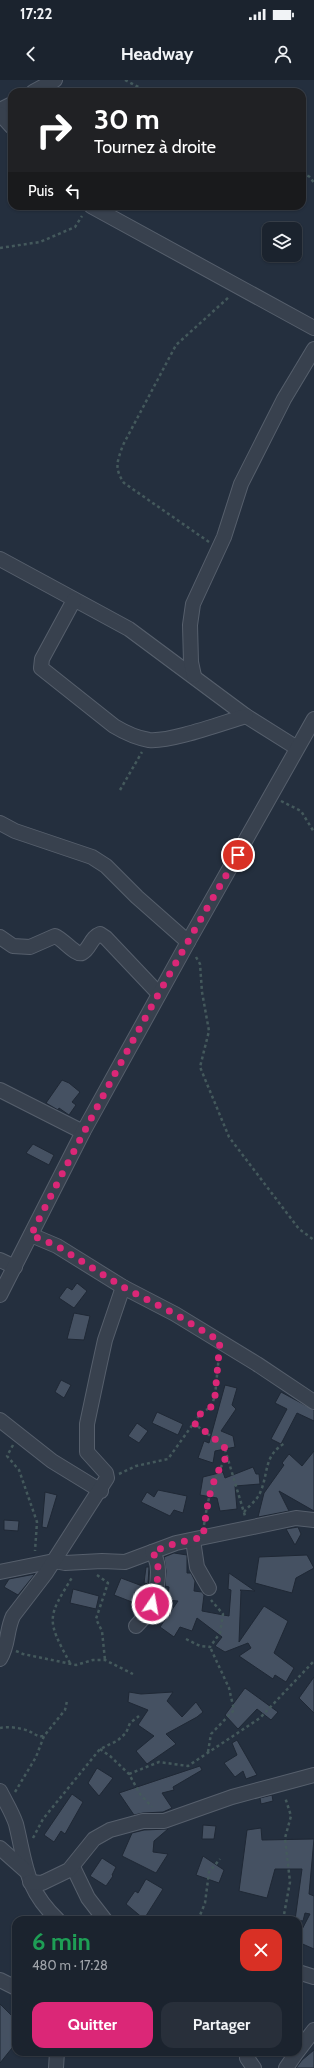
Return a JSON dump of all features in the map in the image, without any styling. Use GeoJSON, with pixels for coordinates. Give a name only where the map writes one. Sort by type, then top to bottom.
{"type":"FeatureCollection","features":[{"type":"Feature","properties":{"kind":"street"},"geometry":{"type":"LineString","coordinates":[[40,88],[55,80]]}},
{"type":"Feature","properties":{"kind":"street"},"geometry":{"type":"LineString","coordinates":[[0,114],[8,123]]}},
{"type":"Feature","properties":{"kind":"street"},"geometry":{"type":"LineString","coordinates":[[90,210],[239,287],[314,328]]}},
{"type":"Feature","properties":{"kind":"street"},"geometry":{"type":"LineString","coordinates":[[194,676],[191,662],[191,613],[197,593],[219,549],[241,484],[284,399],[314,349]]}},
{"type":"Feature","properties":{"kind":"street"},"geometry":{"type":"LineString","coordinates":[[0,559],[129,629],[246,716],[297,748]]}},
{"type":"Feature","properties":{"kind":"street"},"geometry":{"type":"LineString","coordinates":[[74,600],[42,659],[41,668],[114,726],[123,731],[149,740],[164,739],[246,716]]}},
{"type":"Feature","properties":{"kind":"street"},"geometry":{"type":"LineString","coordinates":[[0,1295],[83,1132],[188,942],[313,722]]}},
{"type":"Feature","properties":{"kind":"street"},"geometry":{"type":"LineString","coordinates":[[0,823],[15,831],[92,857],[106,866],[137,897],[188,942]]}},
{"type":"Feature","properties":{"kind":"street"},"geometry":{"type":"LineString","coordinates":[[0,937],[13,946],[30,947],[55,936],[63,939],[75,953],[79,954],[82,953],[100,934],[106,938],[160,994]]}},
{"type":"Feature","properties":{"kind":"street"},"geometry":{"type":"LineString","coordinates":[[0,1090],[83,1132]]}},
{"type":"Feature","properties":{"kind":"street"},"geometry":{"type":"LineString","coordinates":[[31,1235],[57,1246],[123,1287],[175,1314],[220,1341],[314,1402]]}},
{"type":"Feature","properties":{"kind":"street"},"geometry":{"type":"LineString","coordinates":[[0,1260],[15,1267]]}},
{"type":"Feature","properties":{"kind":"street"},"geometry":{"type":"LineString","coordinates":[[0,1659],[7,1646],[9,1624],[13,1616],[54,1561],[104,1484],[106,1473],[87,1452],[87,1424],[105,1340],[123,1287]]}},
{"type":"Feature","properties":{"kind":"street"},"geometry":{"type":"LineString","coordinates":[[0,1420],[52,1461],[104,1484]]}},
{"type":"Feature","properties":{"kind":"street"},"geometry":{"type":"LineString","coordinates":[[0,1572],[54,1561],[65,1563],[82,1561],[125,1562],[176,1543],[296,1518],[314,1520]]}},
{"type":"Feature","properties":{"kind":"street"},"geometry":{"type":"LineString","coordinates":[[198,1539],[196,1568],[209,1588]]}},
{"type":"Feature","properties":{"kind":"street"},"geometry":{"type":"LineString","coordinates":[[136,1626],[148,1611],[154,1596],[158,1567],[157,1560],[152,1552]]}},
{"type":"Feature","properties":{"kind":"street"},"geometry":{"type":"LineString","coordinates":[[0,1848],[42,1883],[73,1867],[94,1839],[110,1830],[144,1821],[164,1821],[232,1797],[314,1775]]}},
{"type":"Feature","properties":{"kind":"street"},"geometry":{"type":"LineString","coordinates":[[0,1791],[9,1805],[16,1824],[26,1870],[36,1895],[54,1916]]}},
{"type":"Feature","properties":{"kind":"street"},"geometry":{"type":"LineString","coordinates":[[73,1867],[88,1898],[102,1916]]}},
{"type":"Feature","properties":{"kind":"street"},"geometry":{"type":"LineString","coordinates":[[302,1973],[314,1977]]}},
{"type":"Feature","properties":{"kind":"street"},"geometry":{"type":"LineString","coordinates":[[0,1980],[12,1986]]}},
{"type":"Feature","properties":{"kind":"street"},"geometry":{"type":"LineString","coordinates":[[302,2046],[314,2030]]}},
{"type":"Feature","properties":{"kind":"street"},"geometry":{"type":"LineString","coordinates":[[56,2068],[57,2056]]}},
{"type":"Feature","properties":{"kind":"street"},"geometry":{"type":"LineString","coordinates":[[286,2068],[294,2056]]}},
{"type":"Feature","properties":{"kind":"path"},"geometry":{"type":"LineString","coordinates":[[125,80],[140,88]]}},
{"type":"Feature","properties":{"kind":"path"},"geometry":{"type":"LineString","coordinates":[[306,175],[310,177],[314,184]]}},
{"type":"Feature","properties":{"kind":"path"},"geometry":{"type":"LineString","coordinates":[[0,248],[40,242],[74,227],[87,210]]}},
{"type":"Feature","properties":{"kind":"path"},"geometry":{"type":"LineString","coordinates":[[219,549],[124,483],[117,472],[118,458],[123,445],[176,346],[239,287]]}},
{"type":"Feature","properties":{"kind":"path"},"geometry":{"type":"LineString","coordinates":[[120,790],[149,740]]}},
{"type":"Feature","properties":{"kind":"path"},"geometry":{"type":"LineString","coordinates":[[270,796],[301,811],[314,832]]}},
{"type":"Feature","properties":{"kind":"path"},"geometry":{"type":"LineString","coordinates":[[188,942],[200,964],[202,992],[209,1031],[200,1067],[228,1137],[299,1228],[314,1240]]}},
{"type":"Feature","properties":{"kind":"path"},"geometry":{"type":"LineString","coordinates":[[104,1484],[136,1466],[168,1459],[201,1413],[211,1407],[215,1396],[220,1341]]}},
{"type":"Feature","properties":{"kind":"path"},"geometry":{"type":"LineString","coordinates":[[194,1423],[224,1446],[243,1513],[249,1527]]}},
{"type":"Feature","properties":{"kind":"path"},"geometry":{"type":"LineString","coordinates":[[20,1436],[7,1456],[19,1470],[37,1522],[34,1564]]}},
{"type":"Feature","properties":{"kind":"path"},"geometry":{"type":"LineString","coordinates":[[243,1513],[260,1493],[269,1459],[275,1449],[285,1443]]}},
{"type":"Feature","properties":{"kind":"path"},"geometry":{"type":"LineString","coordinates":[[198,1539],[208,1497],[216,1473],[227,1456]]}},
{"type":"Feature","properties":{"kind":"path"},"geometry":{"type":"LineString","coordinates":[[70,1663],[54,1633],[51,1616],[61,1595],[82,1561]]}},
{"type":"Feature","properties":{"kind":"path"},"geometry":{"type":"LineString","coordinates":[[95,1574],[108,1583],[96,1618],[102,1631],[105,1660]]}},
{"type":"Feature","properties":{"kind":"path"},"geometry":{"type":"LineString","coordinates":[[209,1588],[212,1601],[223,1614],[220,1633],[210,1647]]}},
{"type":"Feature","properties":{"kind":"path"},"geometry":{"type":"LineString","coordinates":[[186,1639],[200,1646],[210,1647]]}},
{"type":"Feature","properties":{"kind":"path"},"geometry":{"type":"LineString","coordinates":[[7,1646],[23,1654],[76,1665],[93,1660],[105,1660],[133,1674]]}},
{"type":"Feature","properties":{"kind":"path"},"geometry":{"type":"LineString","coordinates":[[208,1752],[211,1734],[234,1710],[229,1688],[210,1647]]}},
{"type":"Feature","properties":{"kind":"path"},"geometry":{"type":"LineString","coordinates":[[129,1774],[159,1762],[188,1766],[260,1718],[314,1661]]}},
{"type":"Feature","properties":{"kind":"path"},"geometry":{"type":"LineString","coordinates":[[9,1805],[22,1778],[36,1757],[44,1736],[65,1710],[67,1701]]}},
{"type":"Feature","properties":{"kind":"path"},"geometry":{"type":"LineString","coordinates":[[26,1870],[43,1819],[100,1749],[117,1741],[126,1733],[130,1723],[139,1716]]}},
{"type":"Feature","properties":{"kind":"path"},"geometry":{"type":"LineString","coordinates":[[0,1728],[14,1728],[30,1731],[37,1737],[44,1736]]}},
{"type":"Feature","properties":{"kind":"path"},"geometry":{"type":"LineString","coordinates":[[100,1749],[110,1756],[129,1774],[140,1794],[164,1821]]}},
{"type":"Feature","properties":{"kind":"path"},"geometry":{"type":"LineString","coordinates":[[280,1784],[291,1816],[285,1838],[290,1882],[284,1916]]}},
{"type":"Feature","properties":{"kind":"path"},"geometry":{"type":"LineString","coordinates":[[200,1916],[205,1903],[209,1872],[220,1859]]}},
{"type":"Feature","properties":{"kind":"building"},"geometry":{"type":"Polygon","coordinates":[[[62,1080],[69,1083],[80,1092],[72,1102],[76,1105],[69,1115],[59,1108],[58,1110],[46,1103],[62,1080]]]}},
{"type":"Feature","properties":{"kind":"building"},"geometry":{"type":"Polygon","coordinates":[[[33,1144],[54,1155],[49,1165],[26,1153],[33,1144]]]}},
{"type":"Feature","properties":{"kind":"building"},"geometry":{"type":"Polygon","coordinates":[[[77,1283],[87,1291],[74,1308],[59,1298],[67,1287],[72,1290],[77,1283]]]}},
{"type":"Feature","properties":{"kind":"building"},"geometry":{"type":"Polygon","coordinates":[[[74,1313],[90,1316],[84,1340],[67,1339],[74,1313]]]}},
{"type":"Feature","properties":{"kind":"building"},"geometry":{"type":"Polygon","coordinates":[[[61,1380],[71,1385],[64,1398],[55,1392],[61,1380]]]}},
{"type":"Feature","properties":{"kind":"building"},"geometry":{"type":"Polygon","coordinates":[[[225,1385],[237,1388],[232,1405],[236,1409],[221,1431],[233,1436],[235,1447],[215,1451],[213,1463],[198,1458],[204,1441],[209,1443],[225,1385]]]}},
{"type":"Feature","properties":{"kind":"building"},"geometry":{"type":"Polygon","coordinates":[[[281,1392],[314,1410],[314,1421],[297,1413],[281,1444],[271,1439],[287,1409],[275,1403],[281,1392]]]}},
{"type":"Feature","properties":{"kind":"building"},"geometry":{"type":"Polygon","coordinates":[[[157,1412],[183,1424],[178,1435],[152,1423],[157,1412]]]}},
{"type":"Feature","properties":{"kind":"building"},"geometry":{"type":"Polygon","coordinates":[[[137,1423],[148,1431],[139,1443],[128,1436],[137,1423]]]}},
{"type":"Feature","properties":{"kind":"building"},"geometry":{"type":"Polygon","coordinates":[[[314,1451],[314,1511],[279,1491],[289,1511],[258,1517],[264,1493],[284,1465],[282,1463],[289,1454],[302,1466],[314,1451]]]}},
{"type":"Feature","properties":{"kind":"building"},"geometry":{"type":"Polygon","coordinates":[[[253,1467],[256,1474],[259,1474],[260,1484],[235,1486],[237,1509],[220,1511],[217,1498],[200,1495],[203,1477],[223,1472],[225,1478],[253,1467]]]}},
{"type":"Feature","properties":{"kind":"building"},"geometry":{"type":"Polygon","coordinates":[[[158,1490],[187,1496],[183,1513],[174,1510],[170,1516],[141,1502],[147,1492],[154,1497],[158,1490]]]}},
{"type":"Feature","properties":{"kind":"building"},"geometry":{"type":"Polygon","coordinates":[[[45,1492],[57,1495],[47,1528],[42,1527],[45,1492]]]}},
{"type":"Feature","properties":{"kind":"building"},"geometry":{"type":"Polygon","coordinates":[[[4,1520],[19,1521],[18,1531],[4,1530],[4,1520]]]}},
{"type":"Feature","properties":{"kind":"building"},"geometry":{"type":"Polygon","coordinates":[[[298,1527],[301,1534],[295,1545],[286,1529],[298,1527]]]}},
{"type":"Feature","properties":{"kind":"building"},"geometry":{"type":"Polygon","coordinates":[[[174,1553],[187,1555],[187,1573],[191,1573],[195,1581],[194,1591],[202,1592],[204,1595],[202,1611],[229,1616],[231,1590],[228,1589],[229,1573],[255,1591],[240,1590],[239,1642],[264,1606],[288,1621],[274,1653],[294,1668],[286,1682],[275,1675],[273,1679],[239,1656],[251,1648],[248,1643],[225,1652],[215,1646],[222,1637],[197,1618],[192,1631],[180,1627],[174,1637],[160,1627],[178,1601],[167,1600],[169,1587],[165,1586],[166,1571],[164,1557],[174,1553]]]}},
{"type":"Feature","properties":{"kind":"building"},"geometry":{"type":"Polygon","coordinates":[[[307,1555],[314,1568],[296,1578],[292,1593],[255,1583],[259,1557],[307,1555]]]}},
{"type":"Feature","properties":{"kind":"building"},"geometry":{"type":"Polygon","coordinates":[[[146,1567],[149,1567],[148,1584],[144,1583],[146,1567]]]}},
{"type":"Feature","properties":{"kind":"building"},"geometry":{"type":"Polygon","coordinates":[[[35,1574],[18,1595],[4,1587],[9,1579],[35,1574]]]}},
{"type":"Feature","properties":{"kind":"building"},"geometry":{"type":"Polygon","coordinates":[[[121,1578],[145,1587],[137,1604],[114,1595],[121,1578]]]}},
{"type":"Feature","properties":{"kind":"building"},"geometry":{"type":"Polygon","coordinates":[[[73,1589],[99,1596],[96,1609],[70,1603],[73,1589]]]}},
{"type":"Feature","properties":{"kind":"building"},"geometry":{"type":"Polygon","coordinates":[[[314,1677],[314,1713],[299,1698],[314,1677]]]}},
{"type":"Feature","properties":{"kind":"building"},"geometry":{"type":"Polygon","coordinates":[[[245,1688],[278,1712],[271,1720],[257,1709],[238,1729],[225,1715],[245,1688]]]}},
{"type":"Feature","properties":{"kind":"building"},"geometry":{"type":"Polygon","coordinates":[[[129,1692],[141,1694],[173,1692],[167,1701],[182,1717],[196,1702],[203,1712],[197,1717],[166,1734],[176,1744],[147,1764],[136,1751],[154,1736],[138,1725],[148,1710],[128,1702],[129,1692]]]}},
{"type":"Feature","properties":{"kind":"building"},"geometry":{"type":"Polygon","coordinates":[[[237,1740],[257,1775],[246,1779],[243,1771],[235,1777],[224,1763],[237,1755],[232,1743],[237,1740]]]}},
{"type":"Feature","properties":{"kind":"building"},"geometry":{"type":"Polygon","coordinates":[[[200,1766],[202,1770],[173,1787],[174,1790],[162,1793],[172,1808],[163,1812],[134,1815],[119,1793],[200,1766]]]}},
{"type":"Feature","properties":{"kind":"building"},"geometry":{"type":"Polygon","coordinates":[[[97,1768],[113,1778],[99,1796],[88,1783],[97,1768]]]}},
{"type":"Feature","properties":{"kind":"building"},"geometry":{"type":"Polygon","coordinates":[[[72,1794],[83,1802],[65,1834],[61,1831],[54,1842],[44,1835],[72,1794]]]}},
{"type":"Feature","properties":{"kind":"building"},"geometry":{"type":"Polygon","coordinates":[[[272,1795],[273,1801],[261,1804],[260,1798],[272,1795]]]}},
{"type":"Feature","properties":{"kind":"building"},"geometry":{"type":"Polygon","coordinates":[[[203,1825],[216,1826],[214,1839],[202,1839],[203,1825]]]}},
{"type":"Feature","properties":{"kind":"building"},"geometry":{"type":"Polygon","coordinates":[[[261,1828],[262,1840],[314,1839],[309,1894],[314,1896],[314,1949],[302,1944],[302,1929],[310,1914],[305,1913],[303,1921],[302,1916],[296,1916],[302,1869],[275,1869],[267,1898],[239,1891],[247,1830],[261,1828]]]}},
{"type":"Feature","properties":{"kind":"building"},"geometry":{"type":"Polygon","coordinates":[[[168,1829],[154,1841],[153,1852],[168,1854],[156,1873],[122,1856],[132,1833],[144,1830],[168,1829]]]}},
{"type":"Feature","properties":{"kind":"building"},"geometry":{"type":"Polygon","coordinates":[[[203,1856],[224,1870],[219,1883],[196,1875],[203,1856]]]}},
{"type":"Feature","properties":{"kind":"building"},"geometry":{"type":"Polygon","coordinates":[[[102,1858],[116,1867],[112,1875],[113,1876],[106,1886],[90,1876],[102,1858]]]}},
{"type":"Feature","properties":{"kind":"building"},"geometry":{"type":"Polygon","coordinates":[[[146,1879],[163,1889],[146,1916],[140,1916],[126,1904],[135,1891],[138,1893],[146,1879]]]}},
{"type":"Feature","properties":{"kind":"building"},"geometry":{"type":"Polygon","coordinates":[[[0,2004],[12,2016],[12,2048],[0,2063],[0,2004]]]}},
{"type":"Feature","properties":{"kind":"building"},"geometry":{"type":"Polygon","coordinates":[[[314,2050],[314,2068],[296,2068],[302,2060],[314,2050]]]}},
{"type":"Feature","properties":{"kind":"route"},"geometry":{"type":"LineString","coordinates":[[152,1604],[156,1587],[158,1567],[157,1560],[152,1552],[176,1543],[203,1537],[208,1497],[216,1473],[227,1456],[224,1446],[194,1423],[201,1413],[211,1407],[215,1396],[220,1341],[175,1314],[123,1287],[57,1246],[31,1235],[83,1132],[238,855]]}}]}
